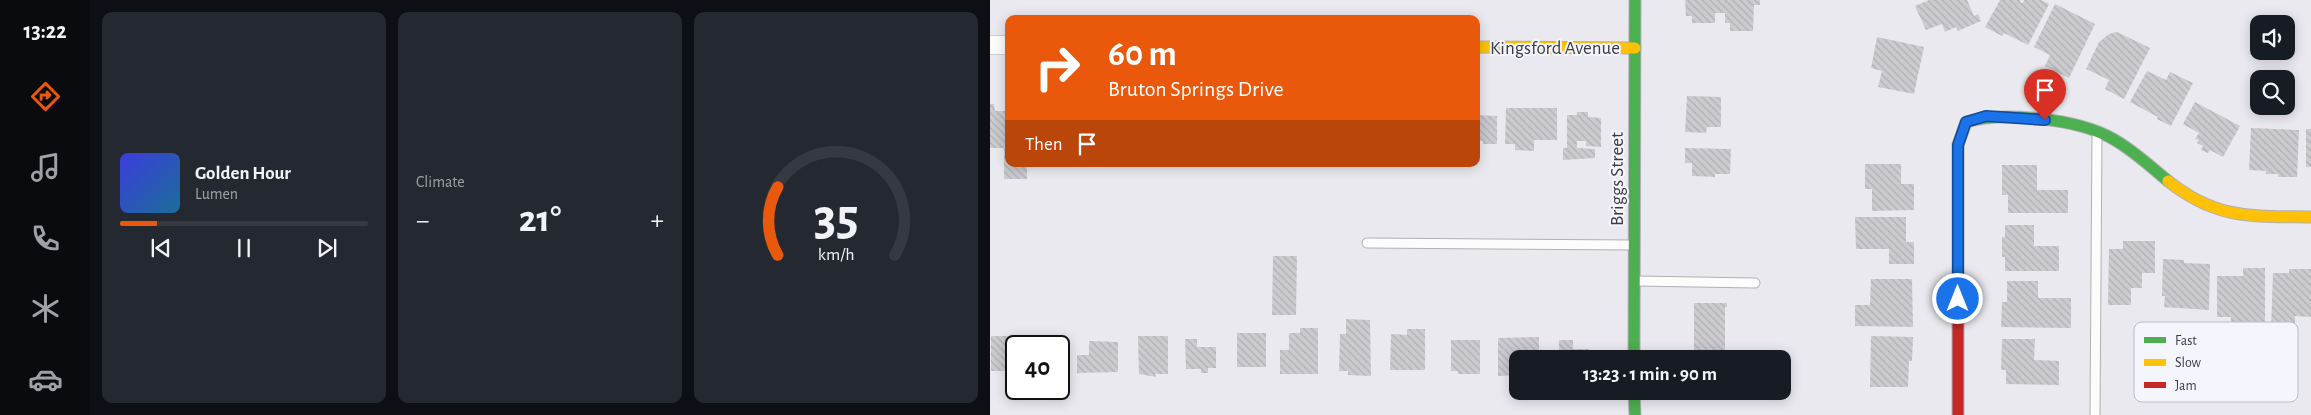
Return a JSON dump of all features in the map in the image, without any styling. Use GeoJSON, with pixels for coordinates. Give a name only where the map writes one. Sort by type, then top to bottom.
{"type":"FeatureCollection","features":[{"type":"Feature","properties":{"kind":"street","name":"Briggs Street"},"geometry":{"type":"LineString","coordinates":[[1634,350],[1635,0]]}},
{"type":"Feature","properties":{"kind":"street"},"geometry":{"type":"LineString","coordinates":[[990,45],[1005,45]]}},
{"type":"Feature","properties":{"kind":"street","name":"Kingsford Avenue"},"geometry":{"type":"LineString","coordinates":[[1480,47],[1635,48]]}},
{"type":"Feature","properties":{"kind":"street"},"geometry":{"type":"LineString","coordinates":[[1958,415],[1958,145],[1966,122],[1986,116],[2045,120],[2097,130],[2114,139],[2136,155],[2184,194],[2206,206],[2227,213],[2255,216],[2311,217]]}},
{"type":"Feature","properties":{"kind":"street"},"geometry":{"type":"LineString","coordinates":[[1634,400],[1634,415]]}},
{"type":"Feature","properties":{"kind":"lane"},"geometry":{"type":"LineString","coordinates":[[2095,415],[2097,130]]}},
{"type":"Feature","properties":{"kind":"lane"},"geometry":{"type":"LineString","coordinates":[[1367,243],[1633,244]]}},
{"type":"Feature","properties":{"kind":"lane"},"geometry":{"type":"LineString","coordinates":[[1633,281],[1755,283]]}},
{"type":"Feature","properties":{"kind":"building"},"geometry":{"type":"Polygon","coordinates":[[[1685,0],[1760,0],[1760,5],[1754,5],[1753,31],[1730,31],[1730,23],[1725,23],[1725,13],[1715,13],[1715,23],[1692,23],[1692,16],[1686,16],[1685,0]]]}},
{"type":"Feature","properties":{"kind":"building"},"geometry":{"type":"Polygon","coordinates":[[[1929,0],[1967,0],[1974,16],[1978,14],[1981,21],[1958,31],[1956,27],[1945,32],[1942,24],[1926,30],[1915,6],[1929,0]]]}},
{"type":"Feature","properties":{"kind":"building"},"geometry":{"type":"Polygon","coordinates":[[[2000,0],[2020,0],[2023,3],[2024,0],[2041,0],[2049,4],[2028,45],[2004,33],[2002,36],[1985,27],[2000,0]]]}},
{"type":"Feature","properties":{"kind":"building"},"geometry":{"type":"Polygon","coordinates":[[[2055,4],[2095,24],[2069,78],[2045,66],[2050,55],[2034,47],[2055,4]]]}},
{"type":"Feature","properties":{"kind":"building"},"geometry":{"type":"Polygon","coordinates":[[[2117,32],[2150,48],[2124,99],[2105,89],[2109,80],[2086,69],[2099,42],[2109,34],[2117,32]]]}},
{"type":"Feature","properties":{"kind":"building"},"geometry":{"type":"Polygon","coordinates":[[[1877,37],[1924,47],[1914,94],[1878,87],[1882,71],[1871,68],[1877,37]]]}},
{"type":"Feature","properties":{"kind":"building"},"geometry":{"type":"Polygon","coordinates":[[[2147,71],[2166,80],[2170,72],[2193,83],[2171,126],[2130,102],[2147,71]]]}},
{"type":"Feature","properties":{"kind":"building"},"geometry":{"type":"Polygon","coordinates":[[[1687,96],[1721,97],[1721,127],[1707,127],[1706,133],[1685,132],[1687,96]]]}},
{"type":"Feature","properties":{"kind":"building"},"geometry":{"type":"Polygon","coordinates":[[[2195,102],[2240,126],[2223,157],[2210,150],[2208,153],[2201,150],[2203,146],[2197,143],[2199,140],[2195,139],[2199,133],[2183,124],[2195,102]]]}},
{"type":"Feature","properties":{"kind":"building"},"geometry":{"type":"Polygon","coordinates":[[[990,104],[994,104],[995,111],[1005,111],[1005,167],[1027,167],[1027,179],[1004,179],[1004,148],[990,148],[990,104]]]}},
{"type":"Feature","properties":{"kind":"building"},"geometry":{"type":"Polygon","coordinates":[[[1506,108],[1557,108],[1557,140],[1534,140],[1534,151],[1515,150],[1515,144],[1505,144],[1506,108]]]}},
{"type":"Feature","properties":{"kind":"building"},"geometry":{"type":"Polygon","coordinates":[[[1577,112],[1588,112],[1588,117],[1601,118],[1601,147],[1586,146],[1586,141],[1577,141],[1577,148],[1595,149],[1595,158],[1563,160],[1563,148],[1567,148],[1567,115],[1577,115],[1577,112]]]}},
{"type":"Feature","properties":{"kind":"building"},"geometry":{"type":"Polygon","coordinates":[[[1480,115],[1497,116],[1497,144],[1483,144],[1483,141],[1480,141],[1480,115]]]}},
{"type":"Feature","properties":{"kind":"building"},"geometry":{"type":"Polygon","coordinates":[[[2251,128],[2299,130],[2297,177],[2278,177],[2278,174],[2266,174],[2266,171],[2249,170],[2251,128]]]}},
{"type":"Feature","properties":{"kind":"building"},"geometry":{"type":"Polygon","coordinates":[[[2306,129],[2311,129],[2311,167],[2306,167],[2306,129]]]}},
{"type":"Feature","properties":{"kind":"building"},"geometry":{"type":"Polygon","coordinates":[[[1685,148],[1731,149],[1730,174],[1715,174],[1715,177],[1692,176],[1692,163],[1685,163],[1685,148]]]}},
{"type":"Feature","properties":{"kind":"building"},"geometry":{"type":"Polygon","coordinates":[[[1865,164],[1901,164],[1901,184],[1914,184],[1914,210],[1872,211],[1872,189],[1865,189],[1865,164]]]}},
{"type":"Feature","properties":{"kind":"building"},"geometry":{"type":"Polygon","coordinates":[[[2002,165],[2037,165],[2037,190],[2068,190],[2068,213],[2008,213],[2008,195],[2002,195],[2002,165]]]}},
{"type":"Feature","properties":{"kind":"building"},"geometry":{"type":"Polygon","coordinates":[[[1855,217],[1906,217],[1906,242],[1914,242],[1914,264],[1889,264],[1889,249],[1856,249],[1855,217]]]}},
{"type":"Feature","properties":{"kind":"building"},"geometry":{"type":"Polygon","coordinates":[[[2005,225],[2034,225],[2034,246],[2059,246],[2059,271],[2005,271],[2005,257],[2002,257],[2002,237],[2005,237],[2005,225]]]}},
{"type":"Feature","properties":{"kind":"building"},"geometry":{"type":"Polygon","coordinates":[[[2123,241],[2155,241],[2155,273],[2142,273],[2142,288],[2131,288],[2131,305],[2108,305],[2109,249],[2123,249],[2123,241]]]}},
{"type":"Feature","properties":{"kind":"building"},"geometry":{"type":"Polygon","coordinates":[[[1273,256],[1297,256],[1296,315],[1272,315],[1273,256]]]}},
{"type":"Feature","properties":{"kind":"building"},"geometry":{"type":"Polygon","coordinates":[[[2163,259],[2184,260],[2184,263],[2210,264],[2209,310],[2164,307],[2165,296],[2162,296],[2163,259]]]}},
{"type":"Feature","properties":{"kind":"building"},"geometry":{"type":"Polygon","coordinates":[[[2243,268],[2265,268],[2265,322],[2231,322],[2231,317],[2217,317],[2217,276],[2243,276],[2243,268]]]}},
{"type":"Feature","properties":{"kind":"building"},"geometry":{"type":"Polygon","coordinates":[[[2289,269],[2311,269],[2311,317],[2295,316],[2295,322],[2271,322],[2273,273],[2289,273],[2289,269]]]}},
{"type":"Feature","properties":{"kind":"building"},"geometry":{"type":"Polygon","coordinates":[[[1871,279],[1912,279],[1913,327],[1855,326],[1855,305],[1870,305],[1871,279]]]}},
{"type":"Feature","properties":{"kind":"building"},"geometry":{"type":"Polygon","coordinates":[[[2007,281],[2038,281],[2038,298],[2071,298],[2071,328],[2001,327],[2002,302],[2007,302],[2007,281]]]}},
{"type":"Feature","properties":{"kind":"building"},"geometry":{"type":"Polygon","coordinates":[[[1694,303],[1727,303],[1727,307],[1725,307],[1725,350],[1694,350],[1694,303]]]}},
{"type":"Feature","properties":{"kind":"building"},"geometry":{"type":"Polygon","coordinates":[[[1346,319],[1370,320],[1371,376],[1348,375],[1348,371],[1339,371],[1340,334],[1346,334],[1346,319]]]}},
{"type":"Feature","properties":{"kind":"building"},"geometry":{"type":"Polygon","coordinates":[[[1300,328],[1318,328],[1318,374],[1280,374],[1280,350],[1289,350],[1289,333],[1300,333],[1300,328]]]}},
{"type":"Feature","properties":{"kind":"building"},"geometry":{"type":"Polygon","coordinates":[[[1407,329],[1425,329],[1425,370],[1390,370],[1391,334],[1407,335],[1407,329]]]}},
{"type":"Feature","properties":{"kind":"building"},"geometry":{"type":"Polygon","coordinates":[[[1237,333],[1266,333],[1266,367],[1237,367],[1237,333]]]}},
{"type":"Feature","properties":{"kind":"building"},"geometry":{"type":"Polygon","coordinates":[[[991,336],[1005,336],[1005,371],[991,371],[991,336]]]}},
{"type":"Feature","properties":{"kind":"building"},"geometry":{"type":"Polygon","coordinates":[[[1138,336],[1168,336],[1168,374],[1155,374],[1156,377],[1139,374],[1138,336]]]}},
{"type":"Feature","properties":{"kind":"building"},"geometry":{"type":"Polygon","coordinates":[[[1871,336],[1913,337],[1912,361],[1909,361],[1908,387],[1870,387],[1871,336]]]}},
{"type":"Feature","properties":{"kind":"building"},"geometry":{"type":"Polygon","coordinates":[[[1539,337],[1539,350],[1509,350],[1509,375],[1498,376],[1498,338],[1539,337]]]}},
{"type":"Feature","properties":{"kind":"building"},"geometry":{"type":"Polygon","coordinates":[[[1185,339],[1197,339],[1197,347],[1216,347],[1216,368],[1208,368],[1208,373],[1201,373],[1201,369],[1186,369],[1185,339]]]}},
{"type":"Feature","properties":{"kind":"building"},"geometry":{"type":"Polygon","coordinates":[[[2002,339],[2035,339],[2034,360],[2059,361],[2059,385],[2006,384],[2006,370],[2001,370],[2002,339]]]}},
{"type":"Feature","properties":{"kind":"building"},"geometry":{"type":"Polygon","coordinates":[[[1451,340],[1480,340],[1480,374],[1458,374],[1458,371],[1451,371],[1451,340]]]}},
{"type":"Feature","properties":{"kind":"building"},"geometry":{"type":"Polygon","coordinates":[[[1559,340],[1573,340],[1573,349],[1589,349],[1589,350],[1559,350],[1559,340]]]}},
{"type":"Feature","properties":{"kind":"building"},"geometry":{"type":"Polygon","coordinates":[[[1089,341],[1118,342],[1118,372],[1077,373],[1077,355],[1089,355],[1089,341]]]}},
{"type":"Feature","properties":{"kind":"traffic: fast"},"geometry":{"type":"LineString","coordinates":[[1634,350],[1635,0]]}},
{"type":"Feature","properties":{"kind":"traffic: fast"},"geometry":{"type":"LineString","coordinates":[[1958,277],[1958,145],[1966,122],[2000,117],[2020,117],[2081,126],[2120,143],[2168,181]]}},
{"type":"Feature","properties":{"kind":"traffic: fast"},"geometry":{"type":"LineString","coordinates":[[1634,400],[1635,415]]}},
{"type":"Feature","properties":{"kind":"traffic: slow"},"geometry":{"type":"LineString","coordinates":[[1480,47],[1635,48]]}},
{"type":"Feature","properties":{"kind":"traffic: slow"},"geometry":{"type":"LineString","coordinates":[[2168,181],[2186,194],[2219,209],[2253,215],[2311,217]]}},
{"type":"Feature","properties":{"kind":"traffic: jam"},"geometry":{"type":"LineString","coordinates":[[1958,277],[1958,415]]}},
{"type":"Feature","properties":{"kind":"route"},"geometry":{"type":"LineString","coordinates":[[1958,299],[1958,145],[1966,122],[1986,116],[2045,120]]}}]}
